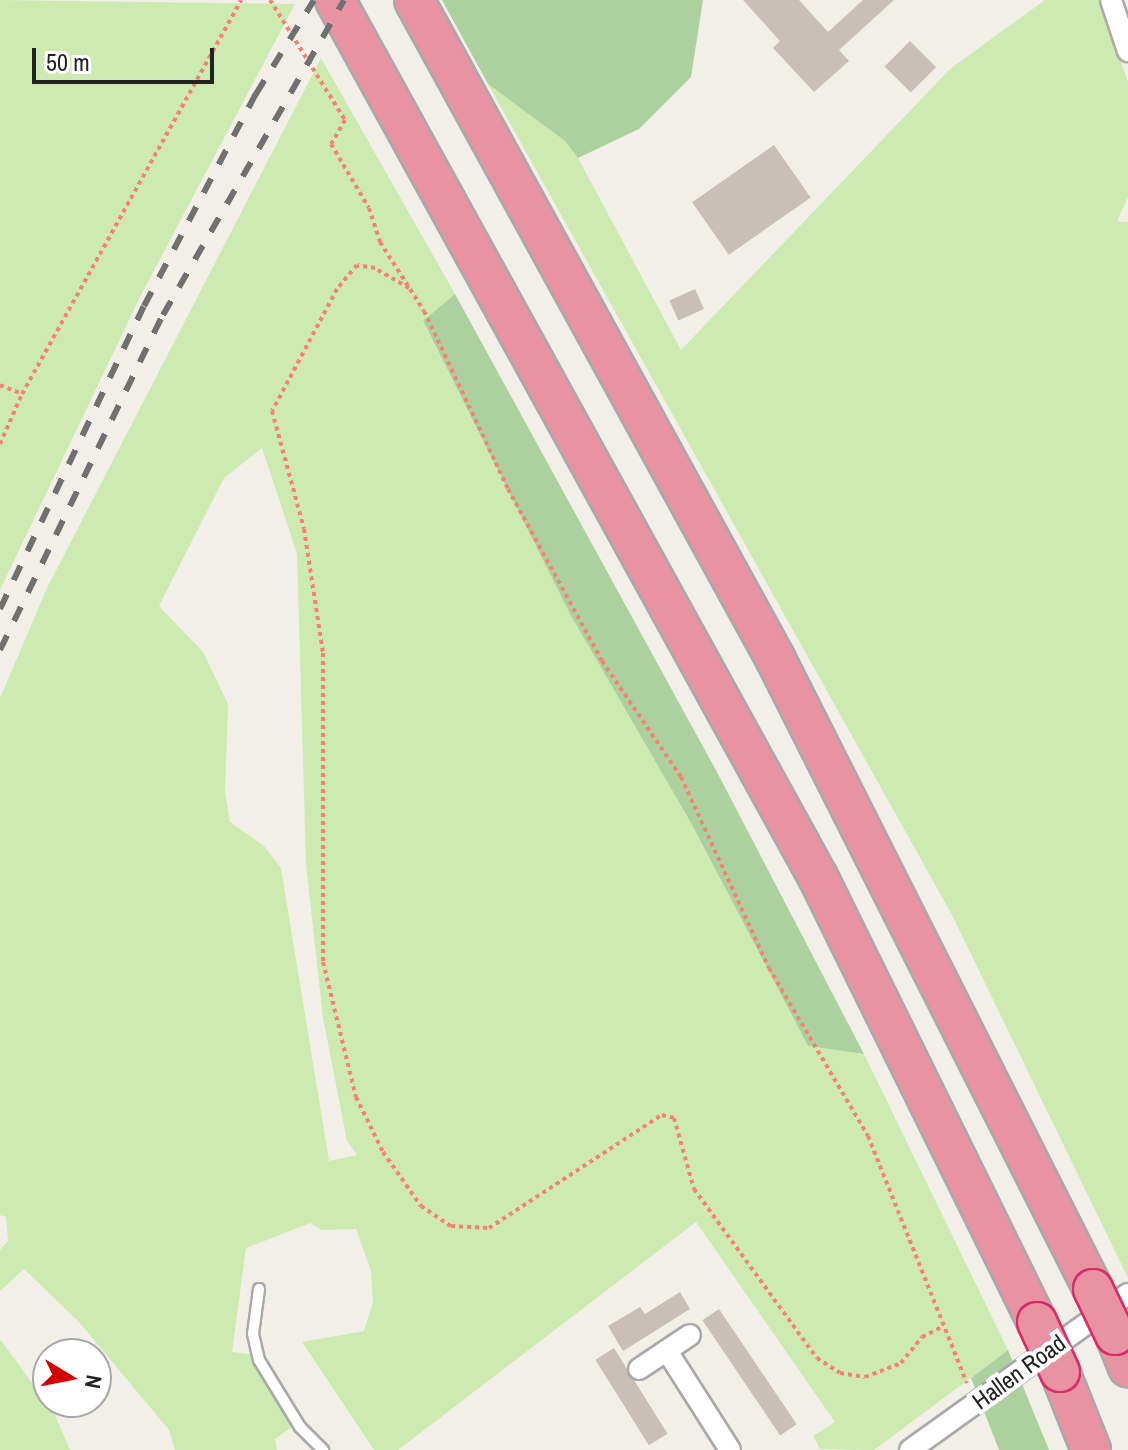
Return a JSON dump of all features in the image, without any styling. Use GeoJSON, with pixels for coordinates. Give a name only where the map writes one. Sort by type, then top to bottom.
{"type":"FeatureCollection","features":[{"type":"Feature","properties":{"kind":"highway"},"geometry":{"type":"LineString","coordinates":[[335,0],[818,877],[1037,1322],[1091,1450]]}},
{"type":"Feature","properties":{"kind":"highway"},"geometry":{"type":"LineString","coordinates":[[414,0],[775,658],[1111,1291],[1121,1352]]}},
{"type":"Feature","properties":{"kind":"street"},"geometry":{"type":"LineString","coordinates":[[1111,0],[1128,51]]}},
{"type":"Feature","properties":{"kind":"street","name":"Hallen Road"},"geometry":{"type":"LineString","coordinates":[[910,1450],[976,1403],[1111,1291]]}},
{"type":"Feature","properties":{"kind":"street"},"geometry":{"type":"LineString","coordinates":[[639,1369],[690,1335]]}},
{"type":"Feature","properties":{"kind":"street"},"geometry":{"type":"LineString","coordinates":[[667,1351],[730,1450]]}},
{"type":"Feature","properties":{"kind":"lane"},"geometry":{"type":"LineString","coordinates":[[259,1289],[253,1334],[259,1360],[300,1427],[323,1450]]}},
{"type":"Feature","properties":{"kind":"path"},"geometry":{"type":"LineString","coordinates":[[0,444],[22,394],[241,0]]}},
{"type":"Feature","properties":{"kind":"path"},"geometry":{"type":"LineString","coordinates":[[270,0],[345,120],[331,144],[409,288],[508,489],[602,661],[681,777],[769,968],[868,1136],[942,1327],[976,1403]]}},
{"type":"Feature","properties":{"kind":"path"},"geometry":{"type":"LineString","coordinates":[[409,288],[375,268],[357,265],[337,289],[272,411],[304,529],[323,653],[323,962],[356,1097],[383,1152],[421,1206],[451,1226],[489,1228],[662,1115],[674,1118],[694,1189],[817,1358],[840,1373],[865,1377],[901,1363],[922,1337],[942,1327]]}},
{"type":"Feature","properties":{"kind":"path"},"geometry":{"type":"LineString","coordinates":[[0,385],[22,394]]}},
{"type":"Feature","properties":{"kind":"green space"},"geometry":{"type":"Polygon","coordinates":[[[0,0],[295,4],[141,295],[0,590],[0,0]]]}},
{"type":"Feature","properties":{"kind":"green space"},"geometry":{"type":"Polygon","coordinates":[[[442,0],[703,0],[691,77],[639,129],[578,158],[565,141],[488,84],[442,0]]]}},
{"type":"Feature","properties":{"kind":"green space"},"geometry":{"type":"Polygon","coordinates":[[[1045,0],[1099,0],[1128,82],[1128,197],[1117,221],[1128,222],[1128,1278],[952,915],[488,84],[565,141],[578,158],[681,350],[950,69],[1045,0]]]}},
{"type":"Feature","properties":{"kind":"green space"},"geometry":{"type":"Polygon","coordinates":[[[321,58],[455,294],[423,322],[570,614],[691,823],[808,1046],[864,1054],[1008,1350],[874,1450],[820,1449],[813,1436],[835,1422],[696,1222],[398,1450],[374,1450],[302,1342],[364,1331],[373,1302],[371,1271],[356,1229],[322,1230],[310,1223],[246,1248],[232,1352],[250,1354],[292,1427],[275,1439],[277,1450],[175,1450],[169,1430],[112,1362],[112,1338],[92,1338],[24,1269],[0,1291],[0,1250],[8,1241],[6,1217],[0,1215],[0,698],[47,588],[321,58]],[[262,448],[224,478],[159,606],[203,652],[228,704],[225,792],[230,822],[264,846],[281,868],[329,1161],[357,1155],[347,1141],[323,1018],[306,864],[297,554],[262,448]]]}},
{"type":"Feature","properties":{"kind":"green space"},"geometry":{"type":"Polygon","coordinates":[[[455,294],[718,774],[864,1054],[808,1046],[691,823],[570,614],[423,321],[455,294]]]}},
{"type":"Feature","properties":{"kind":"green space"},"geometry":{"type":"Polygon","coordinates":[[[0,1339],[32,1383],[32,1418],[56,1418],[70,1450],[0,1450],[0,1339]]]}},
{"type":"Feature","properties":{"kind":"green space"},"geometry":{"type":"Polygon","coordinates":[[[1008,1350],[1049,1450],[999,1450],[971,1378],[1008,1350]]]}},
{"type":"Feature","properties":{"kind":"building"},"geometry":{"type":"Polygon","coordinates":[[[743,0],[799,0],[828,32],[863,0],[894,0],[839,50],[849,61],[814,92],[773,48],[780,41],[743,0]]]}},
{"type":"Feature","properties":{"kind":"building"},"geometry":{"type":"Polygon","coordinates":[[[910,41],[936,67],[911,93],[885,66],[910,41]]]}},
{"type":"Feature","properties":{"kind":"building"},"geometry":{"type":"Polygon","coordinates":[[[774,145],[811,197],[729,255],[692,202],[774,145]]]}},
{"type":"Feature","properties":{"kind":"building"},"geometry":{"type":"Polygon","coordinates":[[[695,289],[704,309],[678,320],[669,300],[695,289]]]}},
{"type":"Feature","properties":{"kind":"building"},"geometry":{"type":"Polygon","coordinates":[[[680,1292],[690,1309],[623,1351],[608,1326],[640,1307],[645,1314],[680,1292]]]}},
{"type":"Feature","properties":{"kind":"building"},"geometry":{"type":"Polygon","coordinates":[[[719,1309],[797,1424],[780,1435],[702,1320],[719,1309]]]}},
{"type":"Feature","properties":{"kind":"building"},"geometry":{"type":"Polygon","coordinates":[[[614,1348],[668,1434],[649,1445],[595,1360],[614,1348]]]}},
{"type":"Feature","properties":{"kind":"railway"},"geometry":{"type":"LineString","coordinates":[[0,609],[144,306],[256,94],[314,0]]}},
{"type":"Feature","properties":{"kind":"railway"},"geometry":{"type":"LineString","coordinates":[[0,650],[163,315],[344,0]]}}]}
